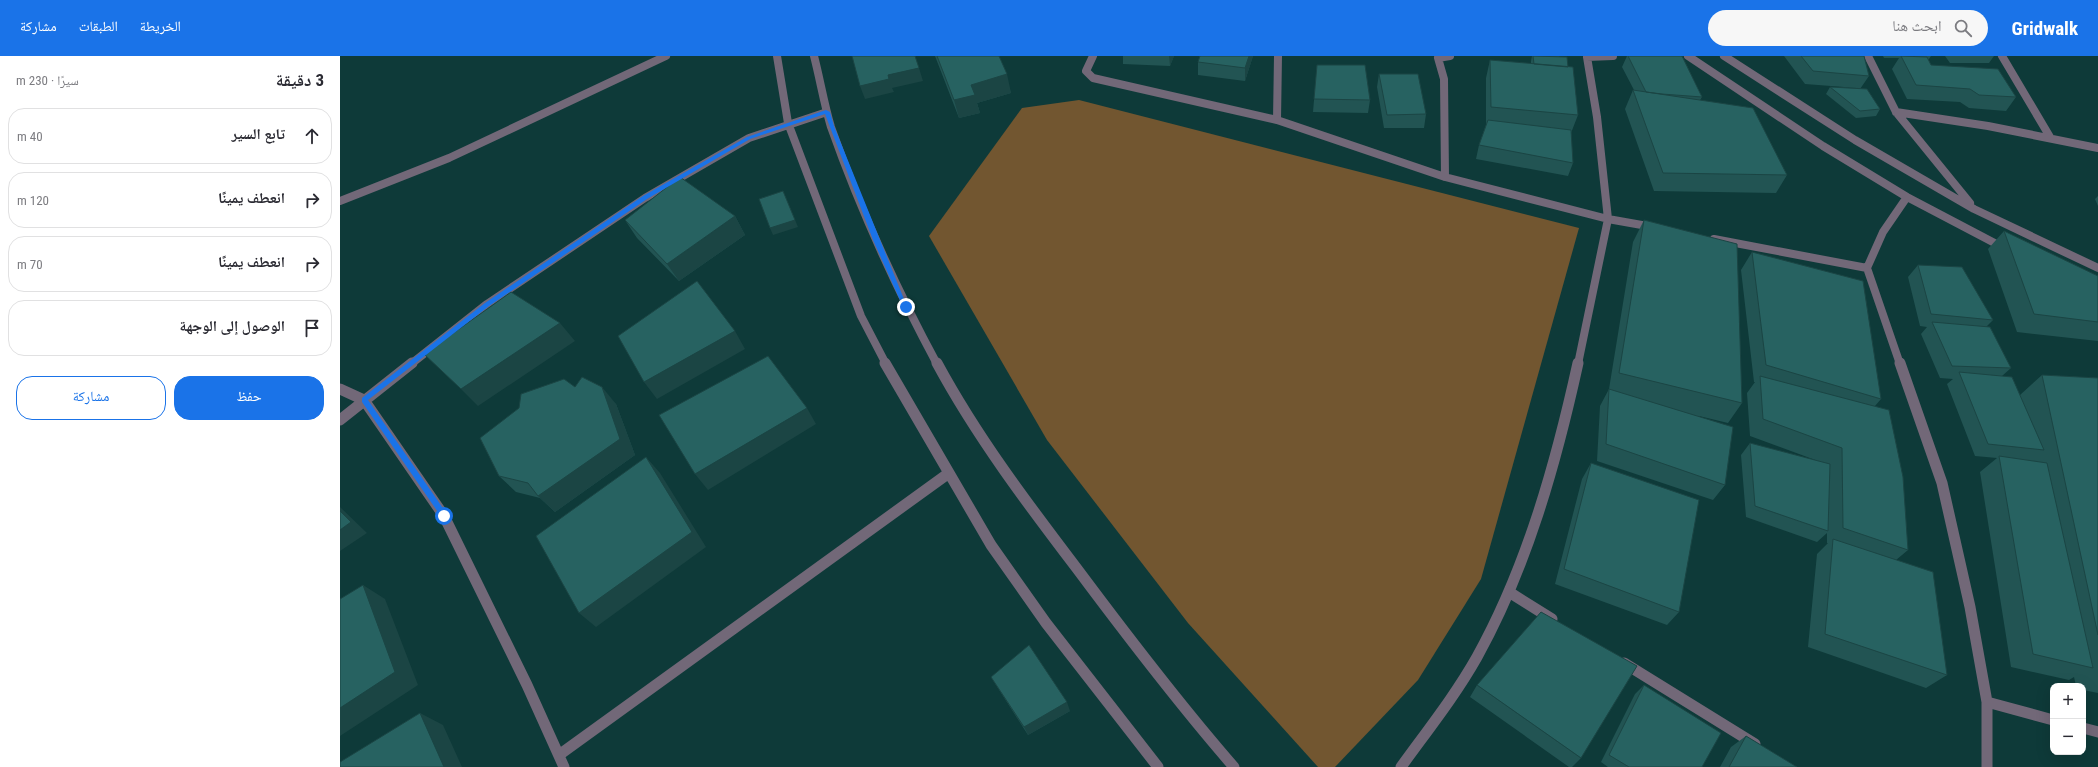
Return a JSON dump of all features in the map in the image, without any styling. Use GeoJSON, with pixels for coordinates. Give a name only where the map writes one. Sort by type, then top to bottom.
{"type":"FeatureCollection","features":[{"type":"Feature","properties":{"kind":"street"},"geometry":{"type":"LineString","coordinates":[[340,201],[449,158],[666,56]]}},
{"type":"Feature","properties":{"kind":"street"},"geometry":{"type":"LineString","coordinates":[[777,56],[788,123],[860,316],[896,386],[991,545],[1046,623],[1158,767]]}},
{"type":"Feature","properties":{"kind":"street"},"geometry":{"type":"LineString","coordinates":[[814,56],[831,126],[876,240],[906,307],[974,428],[1012,483],[1096,595],[1202,732],[1234,767]]}},
{"type":"Feature","properties":{"kind":"street"},"geometry":{"type":"LineString","coordinates":[[1092,56],[1086,71],[1093,78],[1277,120],[1445,177],[1608,219],[1663,230]]}},
{"type":"Feature","properties":{"kind":"street"},"geometry":{"type":"LineString","coordinates":[[1277,120],[1278,56]]}},
{"type":"Feature","properties":{"kind":"street"},"geometry":{"type":"LineString","coordinates":[[1445,177],[1444,79],[1438,58],[1450,56]]}},
{"type":"Feature","properties":{"kind":"street"},"geometry":{"type":"LineString","coordinates":[[1401,767],[1444,708],[1486,641],[1509,592],[1552,467],[1576,373],[1608,219],[1604,168],[1592,79],[1586,56],[1613,56]]}},
{"type":"Feature","properties":{"kind":"street"},"geometry":{"type":"LineString","coordinates":[[1688,56],[1823,146],[1908,197],[2014,254]]}},
{"type":"Feature","properties":{"kind":"street"},"geometry":{"type":"LineString","coordinates":[[1724,56],[1855,140],[1974,209],[2098,268]]}},
{"type":"Feature","properties":{"kind":"street"},"geometry":{"type":"LineString","coordinates":[[1868,56],[1896,112],[1974,209]]}},
{"type":"Feature","properties":{"kind":"street"},"geometry":{"type":"LineString","coordinates":[[2002,56],[2050,137]]}},
{"type":"Feature","properties":{"kind":"street"},"geometry":{"type":"LineString","coordinates":[[340,420],[487,304],[645,198],[748,138],[788,123],[827,112]]}},
{"type":"Feature","properties":{"kind":"street"},"geometry":{"type":"LineString","coordinates":[[1896,112],[2050,137],[2098,148]]}},
{"type":"Feature","properties":{"kind":"street"},"geometry":{"type":"LineString","coordinates":[[1908,197],[1883,232],[1867,268],[1942,483],[1970,606],[1986,702],[1987,767]]}},
{"type":"Feature","properties":{"kind":"street"},"geometry":{"type":"LineString","coordinates":[[1702,237],[1867,268]]}},
{"type":"Feature","properties":{"kind":"street"},"geometry":{"type":"LineString","coordinates":[[340,389],[364,400],[444,516],[527,685],[564,767]]}},
{"type":"Feature","properties":{"kind":"street"},"geometry":{"type":"LineString","coordinates":[[559,755],[949,473]]}},
{"type":"Feature","properties":{"kind":"street"},"geometry":{"type":"LineString","coordinates":[[1509,592],[1563,626]]}},
{"type":"Feature","properties":{"kind":"street"},"geometry":{"type":"LineString","coordinates":[[1617,659],[1765,750]]}},
{"type":"Feature","properties":{"kind":"street"},"geometry":{"type":"LineString","coordinates":[[1986,702],[2050,719]]}},
{"type":"Feature","properties":{"kind":"street"},"geometry":{"type":"LineString","coordinates":[[2086,729],[2098,732]]}},
{"type":"Feature","properties":{"kind":"shaded area"},"geometry":{"type":"Polygon","coordinates":[[[1079,100],[1579,228],[1481,579],[1418,680],[1335,767],[1318,767],[1188,623],[1047,440],[929,236],[1022,108],[1079,100]]]}},
{"type":"Feature","properties":{"kind":"building"},"geometry":{"type":"Polygon","coordinates":[[[852,56],[915,56],[919,68],[888,75],[889,79],[860,86],[852,56]]]}},
{"type":"Feature","properties":{"kind":"building"},"geometry":{"type":"Polygon","coordinates":[[[937,56],[999,56],[1007,74],[971,85],[975,95],[954,100],[937,56]]]}},
{"type":"Feature","properties":{"kind":"building"},"geometry":{"type":"Polygon","coordinates":[[[1200,56],[1249,56],[1245,68],[1198,62],[1200,56]]]}},
{"type":"Feature","properties":{"kind":"building"},"geometry":{"type":"Polygon","coordinates":[[[1533,56],[1567,57],[1568,67],[1534,64],[1533,56]]]}},
{"type":"Feature","properties":{"kind":"building"},"geometry":{"type":"Polygon","coordinates":[[[1628,56],[1682,56],[1702,97],[1646,92],[1628,56]]]}},
{"type":"Feature","properties":{"kind":"building"},"geometry":{"type":"Polygon","coordinates":[[[1801,56],[1864,56],[1869,76],[1813,71],[1801,56]]]}},
{"type":"Feature","properties":{"kind":"building"},"geometry":{"type":"Polygon","coordinates":[[[1901,56],[1927,57],[1931,65],[1998,69],[2016,97],[1979,95],[1970,89],[1916,85],[1901,56]]]}},
{"type":"Feature","properties":{"kind":"building"},"geometry":{"type":"Polygon","coordinates":[[[1490,60],[1573,67],[1578,115],[1491,107],[1490,60]]]}},
{"type":"Feature","properties":{"kind":"building"},"geometry":{"type":"Polygon","coordinates":[[[1317,65],[1365,65],[1370,100],[1314,99],[1317,65]]]}},
{"type":"Feature","properties":{"kind":"building"},"geometry":{"type":"Polygon","coordinates":[[[1379,74],[1418,74],[1426,114],[1387,115],[1379,74]]]}},
{"type":"Feature","properties":{"kind":"building"},"geometry":{"type":"Polygon","coordinates":[[[1830,87],[1867,89],[1880,109],[1860,111],[1830,87]]]}},
{"type":"Feature","properties":{"kind":"building"},"geometry":{"type":"Polygon","coordinates":[[[1633,90],[1753,108],[1787,175],[1663,173],[1633,90]]]}},
{"type":"Feature","properties":{"kind":"building"},"geometry":{"type":"Polygon","coordinates":[[[1488,120],[1571,130],[1573,163],[1479,145],[1488,120]]]}},
{"type":"Feature","properties":{"kind":"building"},"geometry":{"type":"Polygon","coordinates":[[[680,177],[735,216],[667,264],[625,220],[680,177]]]}},
{"type":"Feature","properties":{"kind":"building"},"geometry":{"type":"Polygon","coordinates":[[[783,191],[795,220],[770,228],[759,199],[783,191]]]}},
{"type":"Feature","properties":{"kind":"building"},"geometry":{"type":"Polygon","coordinates":[[[1644,220],[1737,244],[1742,403],[1619,373],[1644,220]]]}},
{"type":"Feature","properties":{"kind":"building"},"geometry":{"type":"Polygon","coordinates":[[[2004,231],[2098,276],[2098,322],[2034,314],[2004,231]]]}},
{"type":"Feature","properties":{"kind":"building"},"geometry":{"type":"Polygon","coordinates":[[[1752,252],[1863,281],[1881,399],[1766,365],[1752,252]]]}},
{"type":"Feature","properties":{"kind":"building"},"geometry":{"type":"Polygon","coordinates":[[[1918,265],[1962,267],[1993,320],[1931,314],[1918,265]]]}},
{"type":"Feature","properties":{"kind":"building"},"geometry":{"type":"Polygon","coordinates":[[[697,281],[735,331],[644,382],[618,336],[697,281]]]}},
{"type":"Feature","properties":{"kind":"building"},"geometry":{"type":"Polygon","coordinates":[[[511,292],[560,323],[461,389],[424,354],[511,292]]]}},
{"type":"Feature","properties":{"kind":"building"},"geometry":{"type":"Polygon","coordinates":[[[1932,322],[1990,327],[2011,368],[1952,366],[1932,322]]]}},
{"type":"Feature","properties":{"kind":"building"},"geometry":{"type":"Polygon","coordinates":[[[768,356],[807,408],[695,474],[659,415],[768,356]]]}},
{"type":"Feature","properties":{"kind":"building"},"geometry":{"type":"Polygon","coordinates":[[[1959,372],[2012,377],[2044,450],[1988,444],[1959,372]]]}},
{"type":"Feature","properties":{"kind":"building"},"geometry":{"type":"Polygon","coordinates":[[[2042,375],[2098,378],[2098,635],[2042,375]]]}},
{"type":"Feature","properties":{"kind":"building"},"geometry":{"type":"Polygon","coordinates":[[[1760,376],[1889,410],[1903,477],[1908,550],[1843,528],[1842,448],[1763,419],[1760,376]]]}},
{"type":"Feature","properties":{"kind":"building"},"geometry":{"type":"Polygon","coordinates":[[[582,377],[602,387],[620,439],[538,496],[528,483],[499,476],[480,438],[519,408],[521,394],[564,379],[575,387],[582,377]]]}},
{"type":"Feature","properties":{"kind":"building"},"geometry":{"type":"Polygon","coordinates":[[[1609,389],[1733,427],[1725,485],[1606,444],[1609,389]]]}},
{"type":"Feature","properties":{"kind":"building"},"geometry":{"type":"Polygon","coordinates":[[[1750,443],[1830,464],[1828,531],[1755,506],[1750,443]]]}},
{"type":"Feature","properties":{"kind":"building"},"geometry":{"type":"Polygon","coordinates":[[[1999,456],[2047,463],[2093,668],[2033,654],[1999,456]]]}},
{"type":"Feature","properties":{"kind":"building"},"geometry":{"type":"Polygon","coordinates":[[[646,457],[692,532],[579,613],[536,536],[646,457]]]}},
{"type":"Feature","properties":{"kind":"building"},"geometry":{"type":"Polygon","coordinates":[[[1591,463],[1699,500],[1679,612],[1564,569],[1591,463]]]}},
{"type":"Feature","properties":{"kind":"building"},"geometry":{"type":"Polygon","coordinates":[[[340,511],[351,522],[340,530],[340,511]]]}},
{"type":"Feature","properties":{"kind":"building"},"geometry":{"type":"Polygon","coordinates":[[[1833,539],[1933,572],[1947,675],[1825,634],[1833,539]]]}},
{"type":"Feature","properties":{"kind":"building"},"geometry":{"type":"Polygon","coordinates":[[[363,585],[395,672],[340,708],[340,599],[363,585]]]}},
{"type":"Feature","properties":{"kind":"building"},"geometry":{"type":"Polygon","coordinates":[[[1541,612],[1637,666],[1581,758],[1477,685],[1541,612]]]}},
{"type":"Feature","properties":{"kind":"building"},"geometry":{"type":"Polygon","coordinates":[[[1029,645],[1067,702],[1024,727],[991,677],[1029,645]]]}},
{"type":"Feature","properties":{"kind":"building"},"geometry":{"type":"Polygon","coordinates":[[[1644,685],[1721,733],[1702,767],[1629,767],[1609,755],[1644,685]]]}},
{"type":"Feature","properties":{"kind":"building"},"geometry":{"type":"Polygon","coordinates":[[[420,713],[444,767],[340,767],[340,762],[420,713]]]}},
{"type":"Feature","properties":{"kind":"building"},"geometry":{"type":"Polygon","coordinates":[[[1746,736],[1797,767],[1729,767],[1746,736]]]}},
{"type":"Feature","properties":{"kind":"route"},"geometry":{"type":"LineString","coordinates":[[444,516],[364,400],[487,304],[645,198],[748,138],[788,123],[827,112],[831,126],[876,240],[906,307]]}}]}
